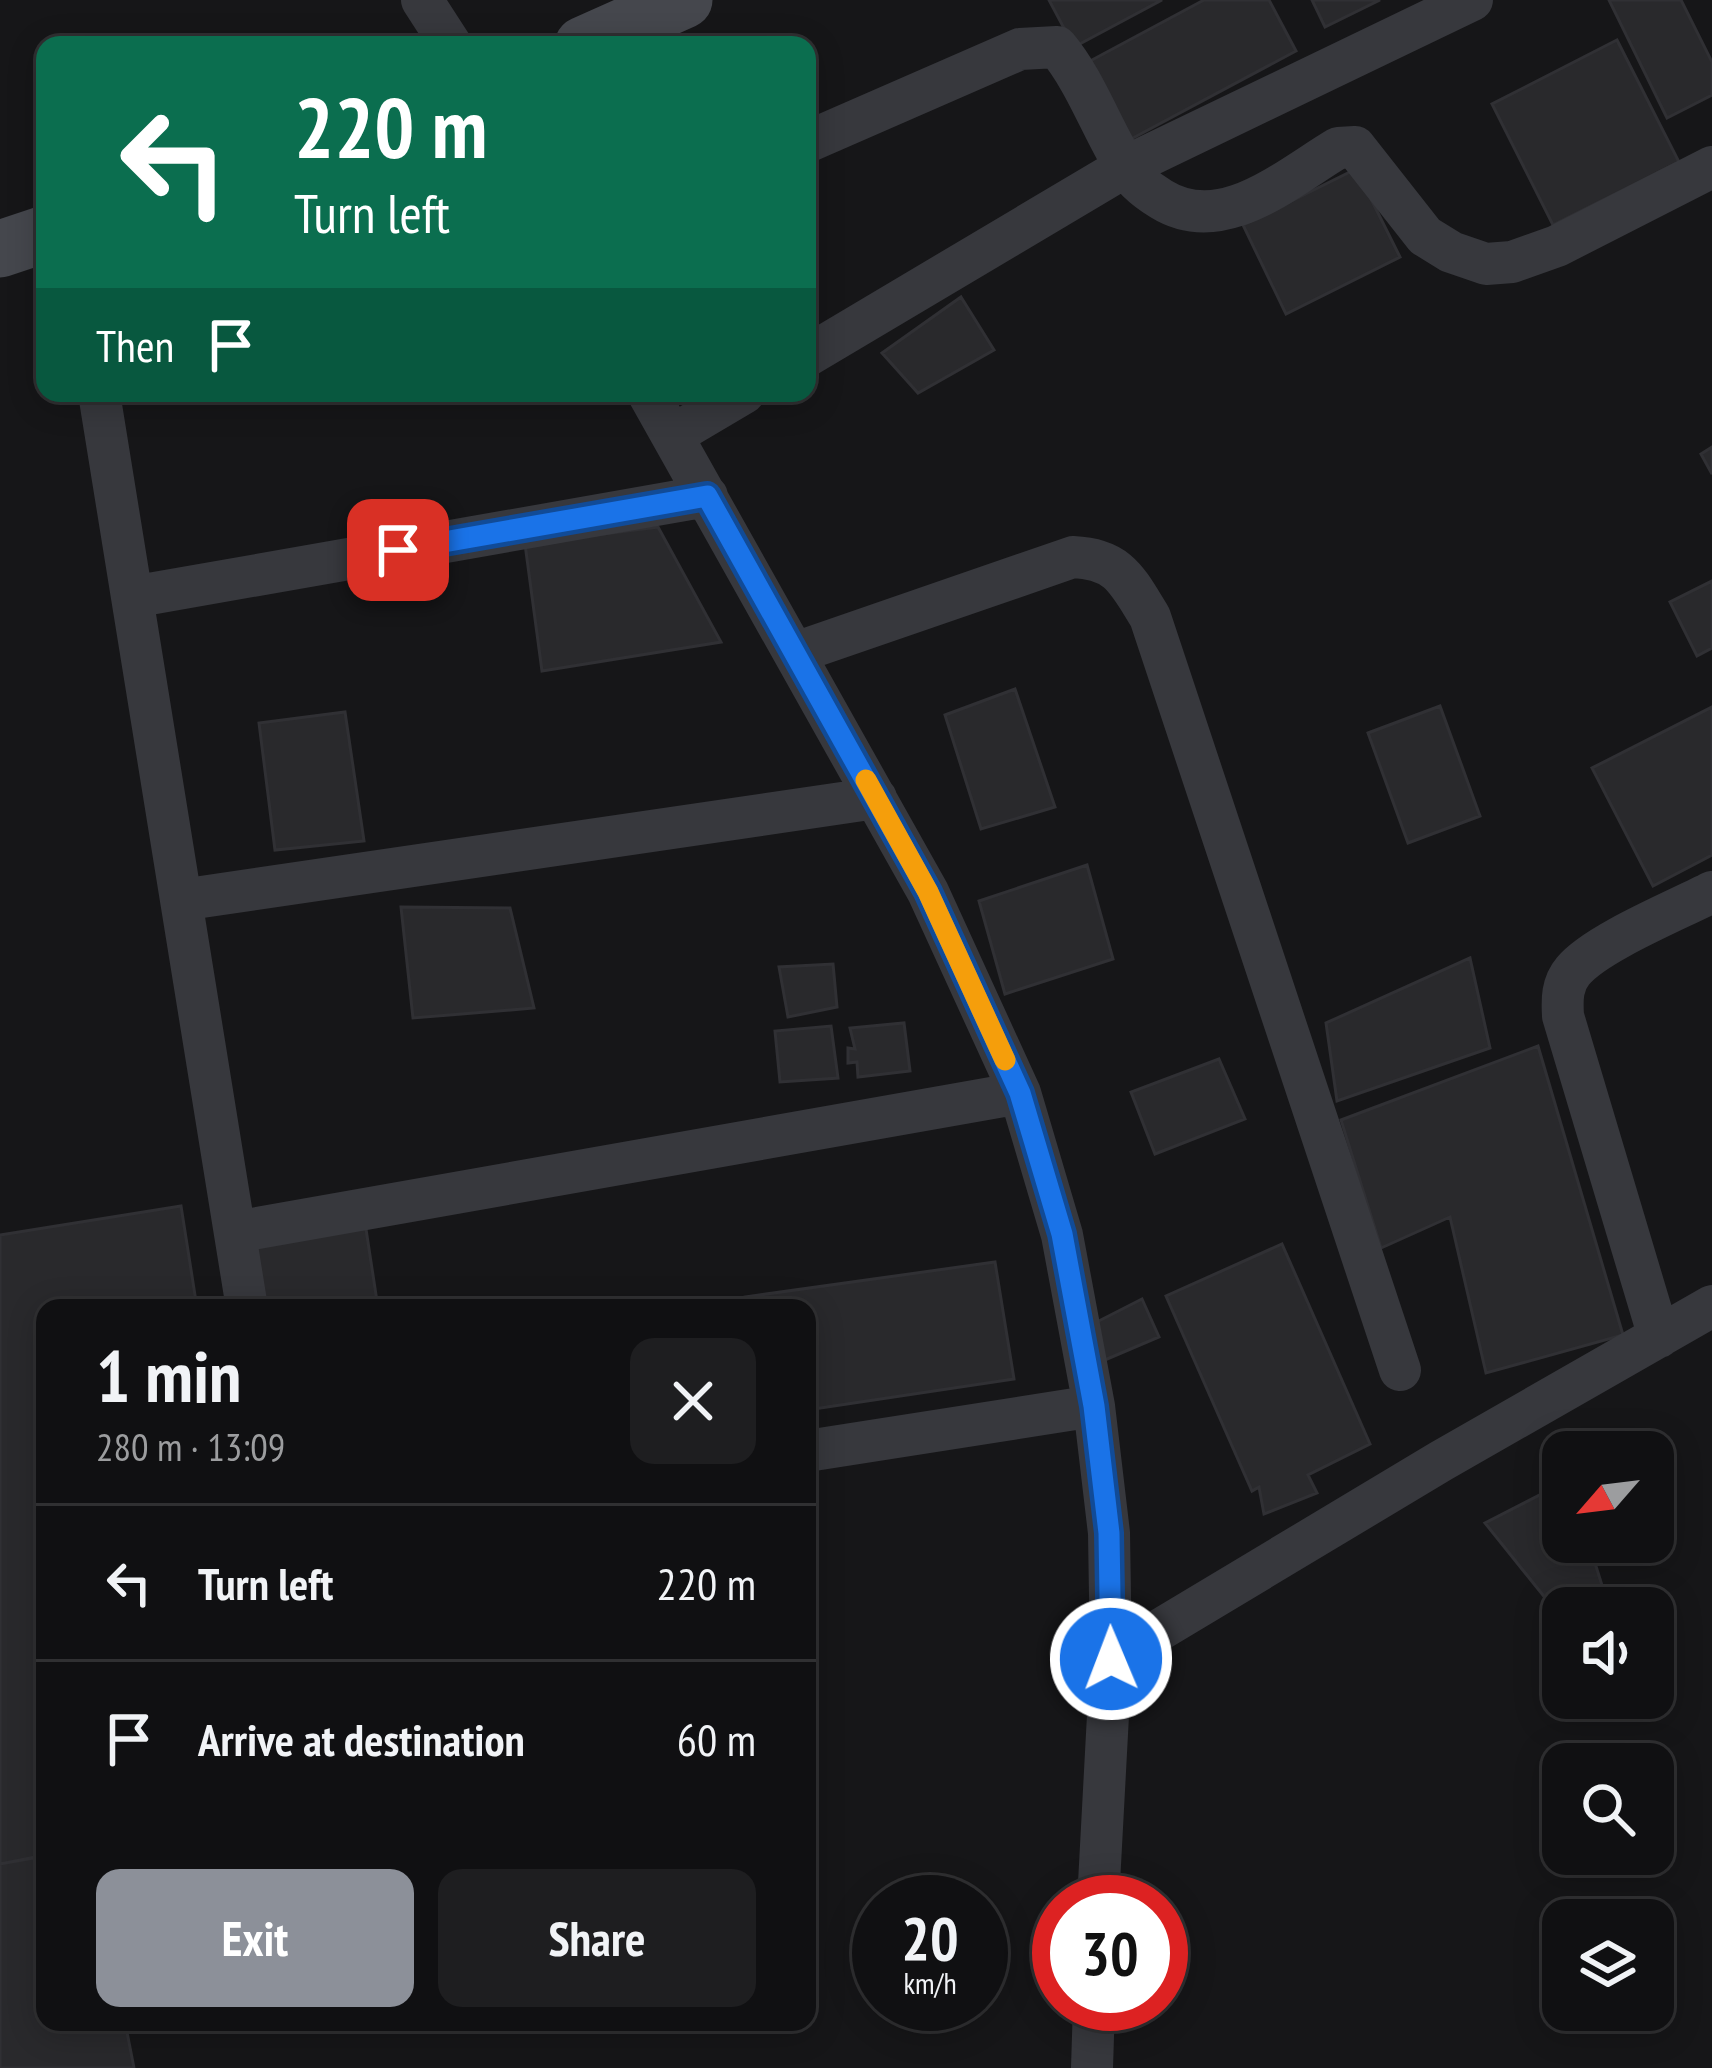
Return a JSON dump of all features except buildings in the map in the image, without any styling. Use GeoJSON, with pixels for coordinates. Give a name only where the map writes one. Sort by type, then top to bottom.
{"type":"FeatureCollection","features":[{"type":"Feature","properties":{"kind":"main road"},"geometry":{"type":"LineString","coordinates":[[604,36],[684,0]]}},
{"type":"Feature","properties":{"kind":"main road"},"geometry":{"type":"LineString","coordinates":[[0,249],[36,237]]}},
{"type":"Feature","properties":{"kind":"street"},"geometry":{"type":"LineString","coordinates":[[422,0],[445,36]]}},
{"type":"Feature","properties":{"kind":"street"},"geometry":{"type":"LineString","coordinates":[[816,351],[1125,167],[1472,0]]}},
{"type":"Feature","properties":{"kind":"street"},"geometry":{"type":"LineString","coordinates":[[816,138],[1020,50],[1057,47],[1125,167],[1148,191],[1174,207],[1201,213],[1229,211],[1338,148],[1355,147],[1425,236],[1451,252],[1486,264],[1512,262],[1557,246],[1712,167]]}},
{"type":"Feature","properties":{"kind":"street"},"geometry":{"type":"LineString","coordinates":[[100,402],[246,1299]]}},
{"type":"Feature","properties":{"kind":"street"},"geometry":{"type":"LineString","coordinates":[[654,402],[928,892],[1020,1093],[1062,1234],[1094,1406],[1109,1533],[1111,1659],[1099,1875]]}},
{"type":"Feature","properties":{"kind":"street"},"geometry":{"type":"LineString","coordinates":[[673,435],[729,402]]}},
{"type":"Feature","properties":{"kind":"street"},"geometry":{"type":"LineString","coordinates":[[132,598],[707,496]]}},
{"type":"Feature","properties":{"kind":"street"},"geometry":{"type":"LineString","coordinates":[[795,652],[1072,557],[1100,559],[1125,577],[1150,616],[1400,1370]]}},
{"type":"Feature","properties":{"kind":"street"},"geometry":{"type":"LineString","coordinates":[[181,900],[876,798]]}},
{"type":"Feature","properties":{"kind":"street"},"geometry":{"type":"LineString","coordinates":[[1659,1337],[1563,1016],[1562,992],[1571,973],[1588,957],[1712,892]]}},
{"type":"Feature","properties":{"kind":"street"},"geometry":{"type":"LineString","coordinates":[[235,1232],[1020,1093]]}},
{"type":"Feature","properties":{"kind":"street"},"geometry":{"type":"LineString","coordinates":[[1111,1659],[1712,1306]]}},
{"type":"Feature","properties":{"kind":"street"},"geometry":{"type":"LineString","coordinates":[[816,1450],[1094,1406]]}},
{"type":"Feature","properties":{"kind":"street"},"geometry":{"type":"LineString","coordinates":[[1092,2068],[1093,2031]]}},
{"type":"Feature","properties":{"kind":"slow traffic"},"geometry":{"type":"LineString","coordinates":[[866,780],[928,892],[1005,1060]]}},
{"type":"Feature","properties":{"kind":"route"},"geometry":{"type":"LineString","coordinates":[[398,550],[707,496],[928,892],[1020,1093],[1062,1234],[1094,1406],[1109,1533],[1111,1659]]}}]}
